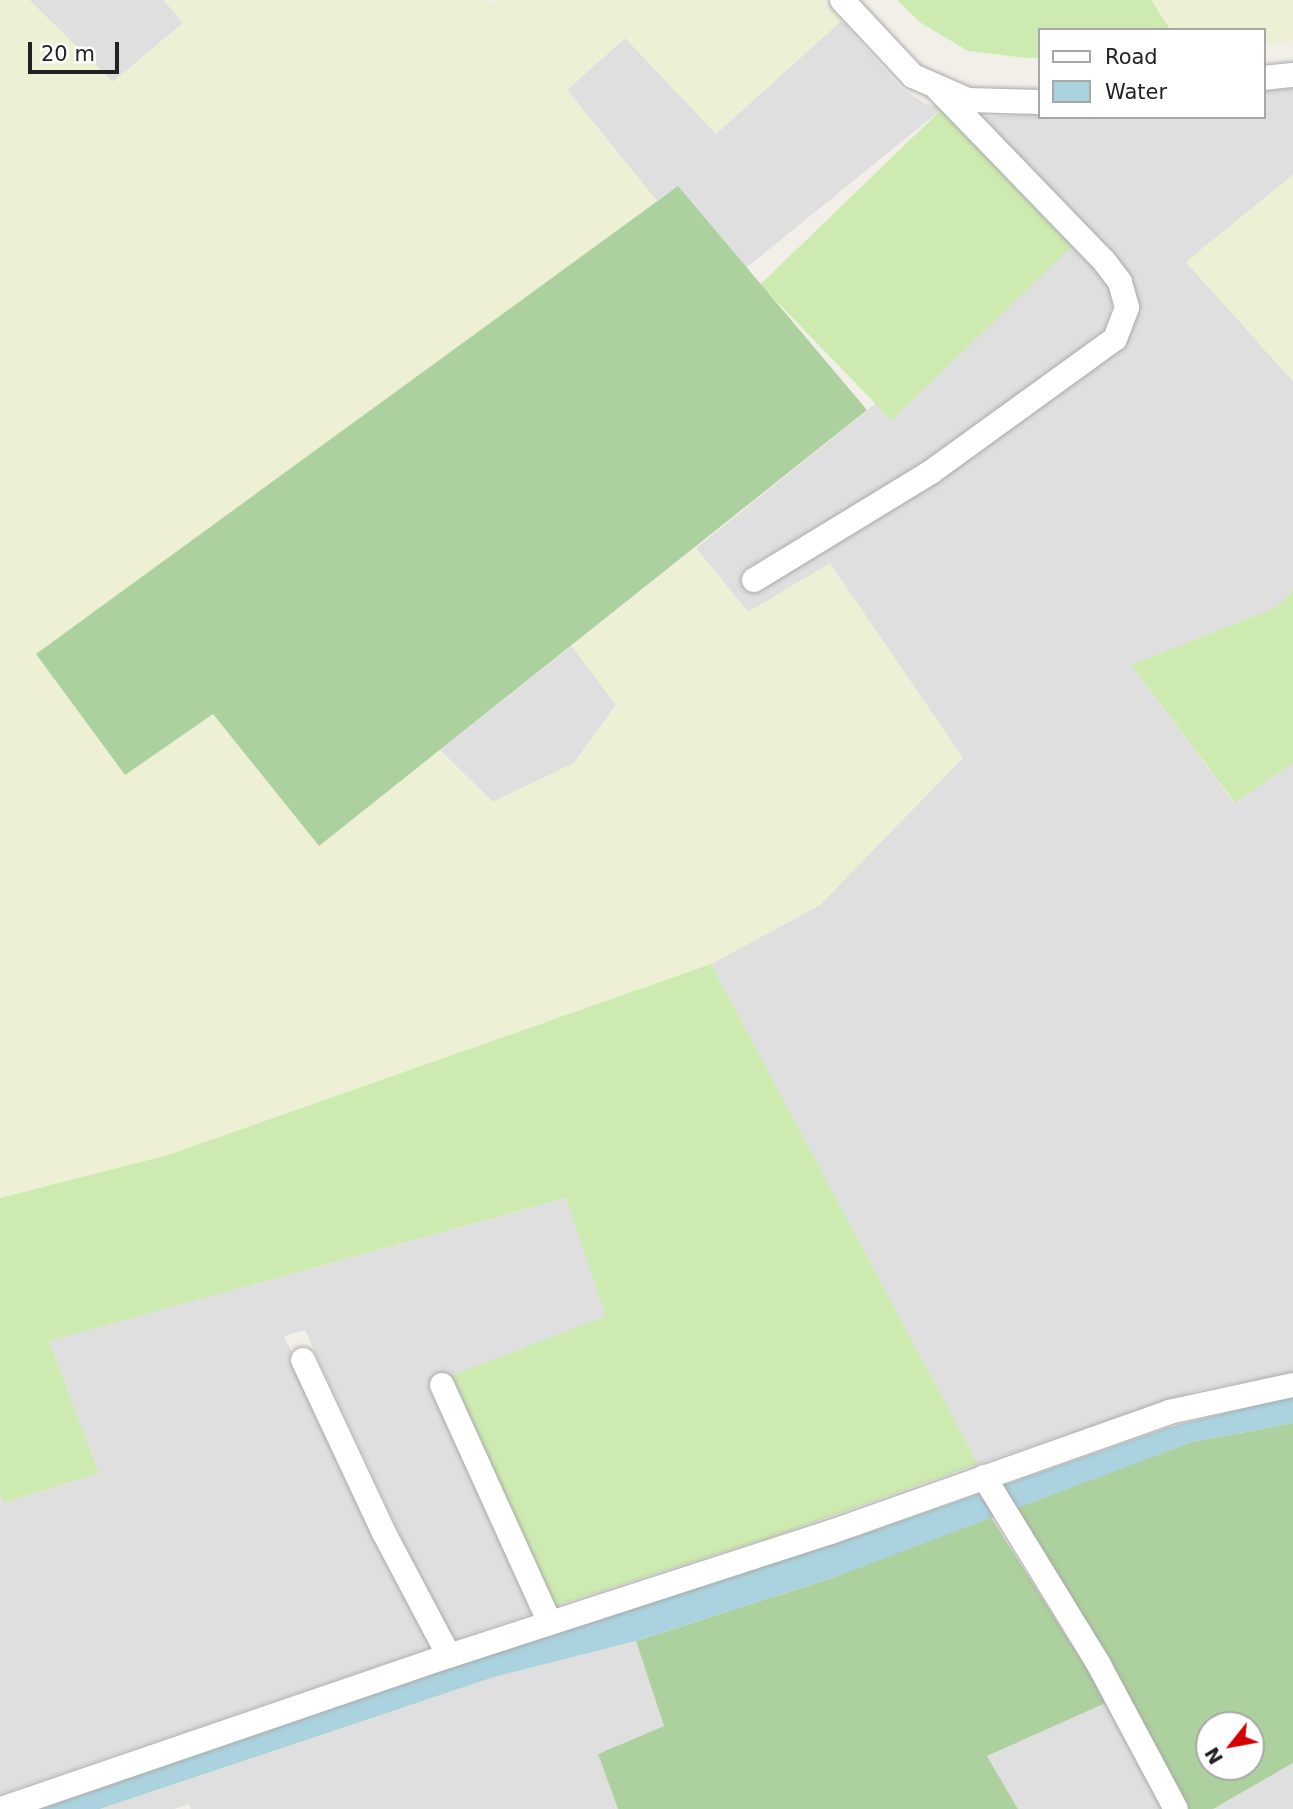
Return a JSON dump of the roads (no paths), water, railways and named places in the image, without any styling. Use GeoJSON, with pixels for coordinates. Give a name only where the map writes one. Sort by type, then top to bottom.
{"type":"FeatureCollection","features":[{"type":"Feature","properties":{"kind":"street"},"geometry":{"type":"LineString","coordinates":[[842,0],[913,76],[968,100],[1038,102]]}},
{"type":"Feature","properties":{"kind":"street"},"geometry":{"type":"LineString","coordinates":[[1265,78],[1293,75]]}},
{"type":"Feature","properties":{"kind":"street"},"geometry":{"type":"LineString","coordinates":[[754,580],[931,472],[1115,339],[1127,307],[1120,282],[1104,261],[937,88]]}},
{"type":"Feature","properties":{"kind":"street"},"geometry":{"type":"LineString","coordinates":[[303,1360],[384,1533],[449,1656]]}},
{"type":"Feature","properties":{"kind":"street"},"geometry":{"type":"LineString","coordinates":[[442,1385],[550,1623]]}},
{"type":"Feature","properties":{"kind":"street"},"geometry":{"type":"LineString","coordinates":[[1,1809],[1169,1412],[1293,1385]]}},
{"type":"Feature","properties":{"kind":"street"},"geometry":{"type":"LineString","coordinates":[[984,1477],[1099,1665],[1176,1809]]}},
{"type":"Feature","properties":{"kind":"water"},"geometry":{"type":"Polygon","coordinates":[[[1293,1396],[1293,1423],[1192,1442],[832,1578],[636,1641],[494,1677],[100,1809],[40,1809],[644,1602],[861,1535],[1170,1427],[1293,1396]]]}}]}
